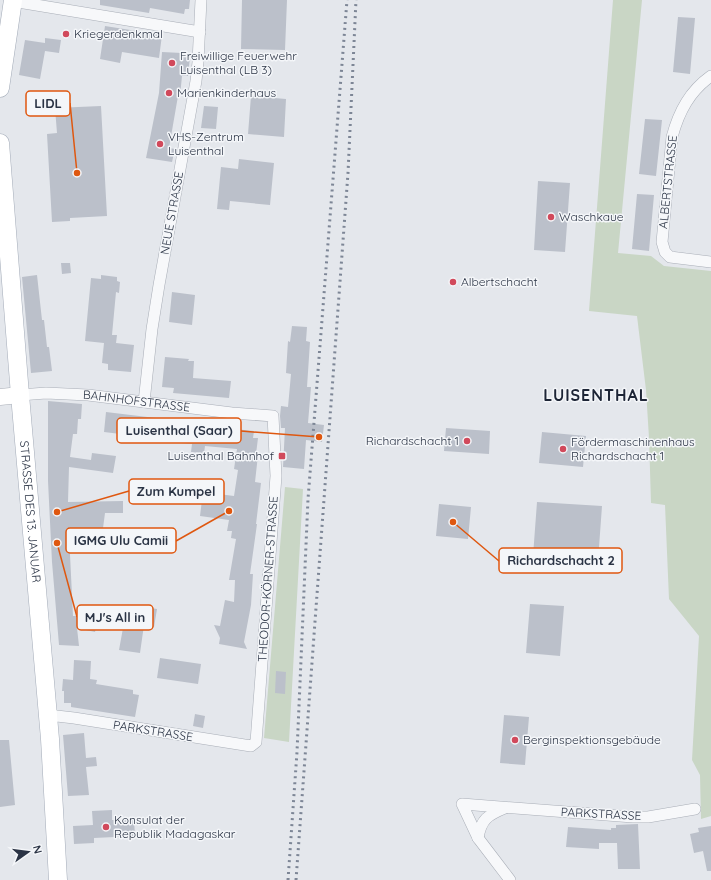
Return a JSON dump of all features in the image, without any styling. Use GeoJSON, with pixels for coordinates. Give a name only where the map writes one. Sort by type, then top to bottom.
{"type":"FeatureCollection","features":[{"type":"Feature","properties":{"kind":"main road"},"geometry":{"type":"LineString","coordinates":[[0,88],[13,0]]}},
{"type":"Feature","properties":{"kind":"main road","name":"STRASSE DES 13. JANUAR"},"geometry":{"type":"LineString","coordinates":[[0,143],[48,715],[56,820],[58,880]]}},
{"type":"Feature","properties":{"kind":"main road","name":"BAHNHOFSTRASSE"},"geometry":{"type":"LineString","coordinates":[[0,397],[20,395]]}},
{"type":"Feature","properties":{"kind":"street"},"geometry":{"type":"LineString","coordinates":[[13,0],[200,32]]}},
{"type":"Feature","properties":{"kind":"street","name":"NEUE STRASSE"},"geometry":{"type":"LineString","coordinates":[[144,402],[152,329],[159,284],[196,81],[201,0]]}},
{"type":"Feature","properties":{"kind":"street","name":"ALBERTSTRASSE"},"geometry":{"type":"LineString","coordinates":[[711,76],[688,97],[681,110],[672,136],[662,242],[665,252],[670,257],[711,262]]}},
{"type":"Feature","properties":{"kind":"street","name":"BAHNHOFSTRASSE"},"geometry":{"type":"LineString","coordinates":[[20,395],[46,393],[88,395],[232,413],[273,416]]}},
{"type":"Feature","properties":{"kind":"street","name":"THEODOR-KÖRNER-STRASSE"},"geometry":{"type":"LineString","coordinates":[[256,742],[276,476],[273,416]]}},
{"type":"Feature","properties":{"kind":"street","name":"PARKSTRASSE"},"geometry":{"type":"LineString","coordinates":[[48,715],[251,746],[256,742]]}},
{"type":"Feature","properties":{"kind":"street","name":"PARKSTRASSE"},"geometry":{"type":"LineString","coordinates":[[510,880],[478,838],[462,804],[634,817],[695,809]]}},
{"type":"Feature","properties":{"kind":"street","name":"PARKSTRASSE"},"geometry":{"type":"LineString","coordinates":[[478,838],[480,827],[485,819],[493,813],[506,808]]}},
{"type":"Feature","properties":{"kind":"green space"},"geometry":{"type":"Polygon","coordinates":[[[613,0],[642,0],[618,253],[651,256],[664,266],[711,271],[711,816],[701,819],[700,775],[692,760],[699,636],[669,599],[665,505],[651,503],[646,390],[637,316],[589,311],[613,0]]]}},
{"type":"Feature","properties":{"kind":"green space"},"geometry":{"type":"Polygon","coordinates":[[[285,487],[303,489],[289,742],[264,738],[285,487]]]}},
{"type":"Feature","properties":{"kind":"building"},"geometry":{"type":"Polygon","coordinates":[[[100,0],[190,0],[189,9],[185,9],[184,14],[150,8],[149,13],[100,5],[100,0]]]}},
{"type":"Feature","properties":{"kind":"building"},"geometry":{"type":"Polygon","coordinates":[[[242,0],[287,0],[285,50],[241,49],[242,0]]]}},
{"type":"Feature","properties":{"kind":"building"},"geometry":{"type":"Polygon","coordinates":[[[678,17],[695,18],[690,74],[673,72],[678,17]]]}},
{"type":"Feature","properties":{"kind":"building"},"geometry":{"type":"Polygon","coordinates":[[[105,26],[162,35],[159,58],[122,52],[120,63],[100,59],[105,26]]]}},
{"type":"Feature","properties":{"kind":"building"},"geometry":{"type":"Polygon","coordinates":[[[45,38],[61,40],[59,53],[45,51],[40,79],[19,75],[25,40],[45,43],[45,38]]]}},
{"type":"Feature","properties":{"kind":"building"},"geometry":{"type":"Polygon","coordinates":[[[162,52],[182,53],[182,56],[190,57],[188,76],[182,76],[180,96],[178,96],[169,148],[175,149],[172,162],[146,158],[159,93],[162,52]]]}},
{"type":"Feature","properties":{"kind":"building"},"geometry":{"type":"Polygon","coordinates":[[[251,96],[286,99],[284,137],[248,134],[251,96]]]}},
{"type":"Feature","properties":{"kind":"building"},"geometry":{"type":"Polygon","coordinates":[[[101,106],[107,216],[70,218],[70,221],[52,222],[47,134],[57,133],[55,108],[101,106]]]}},
{"type":"Feature","properties":{"kind":"building"},"geometry":{"type":"Polygon","coordinates":[[[204,106],[218,107],[216,129],[201,128],[204,106]]]}},
{"type":"Feature","properties":{"kind":"building"},"geometry":{"type":"Polygon","coordinates":[[[645,119],[662,120],[656,176],[639,174],[645,119]]]}},
{"type":"Feature","properties":{"kind":"building"},"geometry":{"type":"Polygon","coordinates":[[[239,159],[274,163],[270,205],[230,201],[229,210],[217,209],[221,167],[238,169],[239,159]]]}},
{"type":"Feature","properties":{"kind":"building","name":"Waschkaue"},"geometry":{"type":"Polygon","coordinates":[[[538,181],[570,183],[565,252],[534,250],[538,181]]]}},
{"type":"Feature","properties":{"kind":"building"},"geometry":{"type":"Polygon","coordinates":[[[637,194],[654,195],[649,251],[632,249],[637,194]]]}},
{"type":"Feature","properties":{"kind":"building"},"geometry":{"type":"Polygon","coordinates":[[[61,263],[70,263],[71,273],[62,274],[61,263]]]}},
{"type":"Feature","properties":{"kind":"building"},"geometry":{"type":"Polygon","coordinates":[[[37,275],[42,320],[44,320],[47,347],[49,347],[52,371],[31,373],[22,277],[37,275]]]}},
{"type":"Feature","properties":{"kind":"building"},"geometry":{"type":"Polygon","coordinates":[[[101,275],[117,277],[117,281],[120,282],[119,293],[116,292],[112,335],[117,335],[116,343],[134,345],[131,372],[108,370],[108,364],[102,363],[104,343],[85,341],[91,278],[101,279],[101,275]]]}},
{"type":"Feature","properties":{"kind":"building"},"geometry":{"type":"Polygon","coordinates":[[[172,292],[195,295],[192,325],[169,322],[172,292]]]}},
{"type":"Feature","properties":{"kind":"building"},"geometry":{"type":"Polygon","coordinates":[[[292,326],[307,327],[306,341],[310,342],[307,387],[311,387],[308,423],[324,425],[322,442],[306,440],[304,469],[283,467],[285,428],[281,428],[280,416],[281,406],[288,407],[291,374],[286,373],[288,341],[290,342],[292,326]]]}},
{"type":"Feature","properties":{"kind":"building"},"geometry":{"type":"Polygon","coordinates":[[[165,357],[189,359],[188,361],[194,361],[193,378],[231,381],[229,398],[173,393],[174,388],[162,387],[165,357]]]}},
{"type":"Feature","properties":{"kind":"building"},"geometry":{"type":"Polygon","coordinates":[[[48,401],[82,404],[81,419],[78,419],[77,434],[73,434],[70,457],[91,460],[92,453],[116,456],[113,473],[69,467],[68,502],[123,501],[123,513],[105,513],[100,551],[88,550],[90,537],[69,534],[73,616],[80,616],[81,609],[137,618],[139,606],[157,609],[154,627],[144,625],[140,653],[119,650],[123,628],[97,624],[95,632],[77,628],[79,646],[59,645],[52,562],[48,481],[48,401]]]}},
{"type":"Feature","properties":{"kind":"building"},"geometry":{"type":"Polygon","coordinates":[[[106,412],[197,423],[197,426],[203,426],[201,436],[223,438],[224,428],[254,431],[253,438],[258,438],[255,482],[261,483],[250,574],[253,574],[251,605],[244,642],[247,649],[219,644],[220,638],[214,625],[220,626],[225,600],[234,602],[235,580],[229,580],[236,539],[231,538],[232,531],[227,531],[229,520],[200,516],[203,492],[234,496],[238,470],[234,469],[237,449],[205,446],[204,453],[191,452],[192,444],[180,443],[181,439],[162,436],[162,439],[104,432],[106,412]]]}},
{"type":"Feature","properties":{"kind":"building","name":"Richardschacht 1"},"geometry":{"type":"Polygon","coordinates":[[[446,428],[490,431],[489,454],[444,451],[446,428]]]}},
{"type":"Feature","properties":{"kind":"building","name":"Fördermaschinenhaus Richardschacht 1"},"geometry":{"type":"Polygon","coordinates":[[[542,432],[586,436],[583,467],[539,463],[542,432]]]}},
{"type":"Feature","properties":{"kind":"building"},"geometry":{"type":"Polygon","coordinates":[[[537,502],[602,506],[598,561],[533,556],[537,502]]]}},
{"type":"Feature","properties":{"kind":"building"},"geometry":{"type":"Polygon","coordinates":[[[439,504],[471,507],[468,539],[436,536],[439,504]]]}},
{"type":"Feature","properties":{"kind":"building"},"geometry":{"type":"Polygon","coordinates":[[[530,604],[564,606],[560,656],[526,653],[530,604]]]}},
{"type":"Feature","properties":{"kind":"building"},"geometry":{"type":"Polygon","coordinates":[[[160,658],[201,664],[198,684],[157,678],[160,658]]]}},
{"type":"Feature","properties":{"kind":"building"},"geometry":{"type":"Polygon","coordinates":[[[74,660],[91,661],[90,679],[97,680],[96,684],[133,690],[133,694],[139,695],[135,717],[71,707],[71,703],[64,703],[64,691],[62,691],[63,679],[73,680],[74,660]]]}},
{"type":"Feature","properties":{"kind":"building"},"geometry":{"type":"Polygon","coordinates":[[[276,671],[286,672],[285,694],[275,693],[276,671]]]}},
{"type":"Feature","properties":{"kind":"building"},"geometry":{"type":"Polygon","coordinates":[[[195,714],[205,716],[203,728],[193,726],[195,714]]]}},
{"type":"Feature","properties":{"kind":"building","name":"Berginspektionsgebäude"},"geometry":{"type":"Polygon","coordinates":[[[504,715],[529,717],[525,765],[500,763],[504,715]]]}},
{"type":"Feature","properties":{"kind":"building"},"geometry":{"type":"Polygon","coordinates":[[[84,733],[86,758],[96,757],[97,766],[86,767],[89,795],[68,796],[63,735],[84,733]]]}},
{"type":"Feature","properties":{"kind":"building"},"geometry":{"type":"Polygon","coordinates":[[[0,740],[9,740],[15,805],[0,807],[0,740]]]}},
{"type":"Feature","properties":{"kind":"building"},"geometry":{"type":"Polygon","coordinates":[[[112,810],[112,820],[134,820],[135,836],[94,838],[94,843],[74,844],[73,826],[93,825],[92,811],[112,810]]]}},
{"type":"Feature","properties":{"kind":"building"},"geometry":{"type":"Polygon","coordinates":[[[638,824],[640,869],[618,869],[617,843],[599,843],[599,849],[566,847],[568,827],[611,830],[611,828],[616,828],[616,825],[638,824]]]}},
{"type":"Feature","properties":{"kind":"building"},"geometry":{"type":"Polygon","coordinates":[[[711,826],[711,871],[707,871],[703,851],[694,853],[690,834],[699,832],[698,828],[711,826]]]}},
{"type":"Feature","properties":{"kind":"railway"},"geometry":{"type":"LineString","coordinates":[[288,880],[297,752],[308,499],[347,0]]}},
{"type":"Feature","properties":{"kind":"railway"},"geometry":{"type":"LineString","coordinates":[[296,880],[348,173],[356,0]]}},
{"type":"Feature","properties":{"kind":"place","name":"Kriegerdenkmal"},"geometry":{"type":"Point","coordinates":[66,34]}},
{"type":"Feature","properties":{"kind":"place","name":"Freiwillige Feuerwehr Luisenthal (LB 3)"},"geometry":{"type":"Point","coordinates":[172,63]}},
{"type":"Feature","properties":{"kind":"place","name":"Marienkinderhaus"},"geometry":{"type":"Point","coordinates":[169,93]}},
{"type":"Feature","properties":{"kind":"place","name":"VHS-Zentrum Luisenthal"},"geometry":{"type":"Point","coordinates":[160,144]}},
{"type":"Feature","properties":{"kind":"place","name":"LIDL"},"geometry":{"type":"Point","coordinates":[77,173]}},
{"type":"Feature","properties":{"kind":"place","name":"Waschkaue"},"geometry":{"type":"Point","coordinates":[551,217]}},
{"type":"Feature","properties":{"kind":"place","name":"Albertschacht"},"geometry":{"type":"Point","coordinates":[453,282]}},
{"type":"Feature","properties":{"kind":"place","name":"Luisenthal (Saar)"},"geometry":{"type":"Point","coordinates":[319,437]}},
{"type":"Feature","properties":{"kind":"place","name":"Richardschacht 1"},"geometry":{"type":"Point","coordinates":[467,441]}},
{"type":"Feature","properties":{"kind":"place","name":"Fördermaschinenhaus Richardschacht 1"},"geometry":{"type":"Point","coordinates":[563,449]}},
{"type":"Feature","properties":{"kind":"place","name":"Luisenthal Bahnhof"},"geometry":{"type":"Point","coordinates":[282,456]}},
{"type":"Feature","properties":{"kind":"place","name":"IGMG Ulu Camii"},"geometry":{"type":"Point","coordinates":[229,511]}},
{"type":"Feature","properties":{"kind":"place","name":"Zum Kumpel"},"geometry":{"type":"Point","coordinates":[57,512]}},
{"type":"Feature","properties":{"kind":"place","name":"Richardschacht 2"},"geometry":{"type":"Point","coordinates":[453,522]}},
{"type":"Feature","properties":{"kind":"place","name":"MJ's All in"},"geometry":{"type":"Point","coordinates":[57,543]}},
{"type":"Feature","properties":{"kind":"place","name":"Berginspektionsgebäude"},"geometry":{"type":"Point","coordinates":[515,740]}},
{"type":"Feature","properties":{"kind":"place","name":"Konsulat der Republik Madagaskar"},"geometry":{"type":"Point","coordinates":[106,827]}},
{"type":"Feature","properties":{"kind":"district","name":"LUISENTHAL"},"geometry":{"type":"Point","coordinates":[596,395]}}]}
